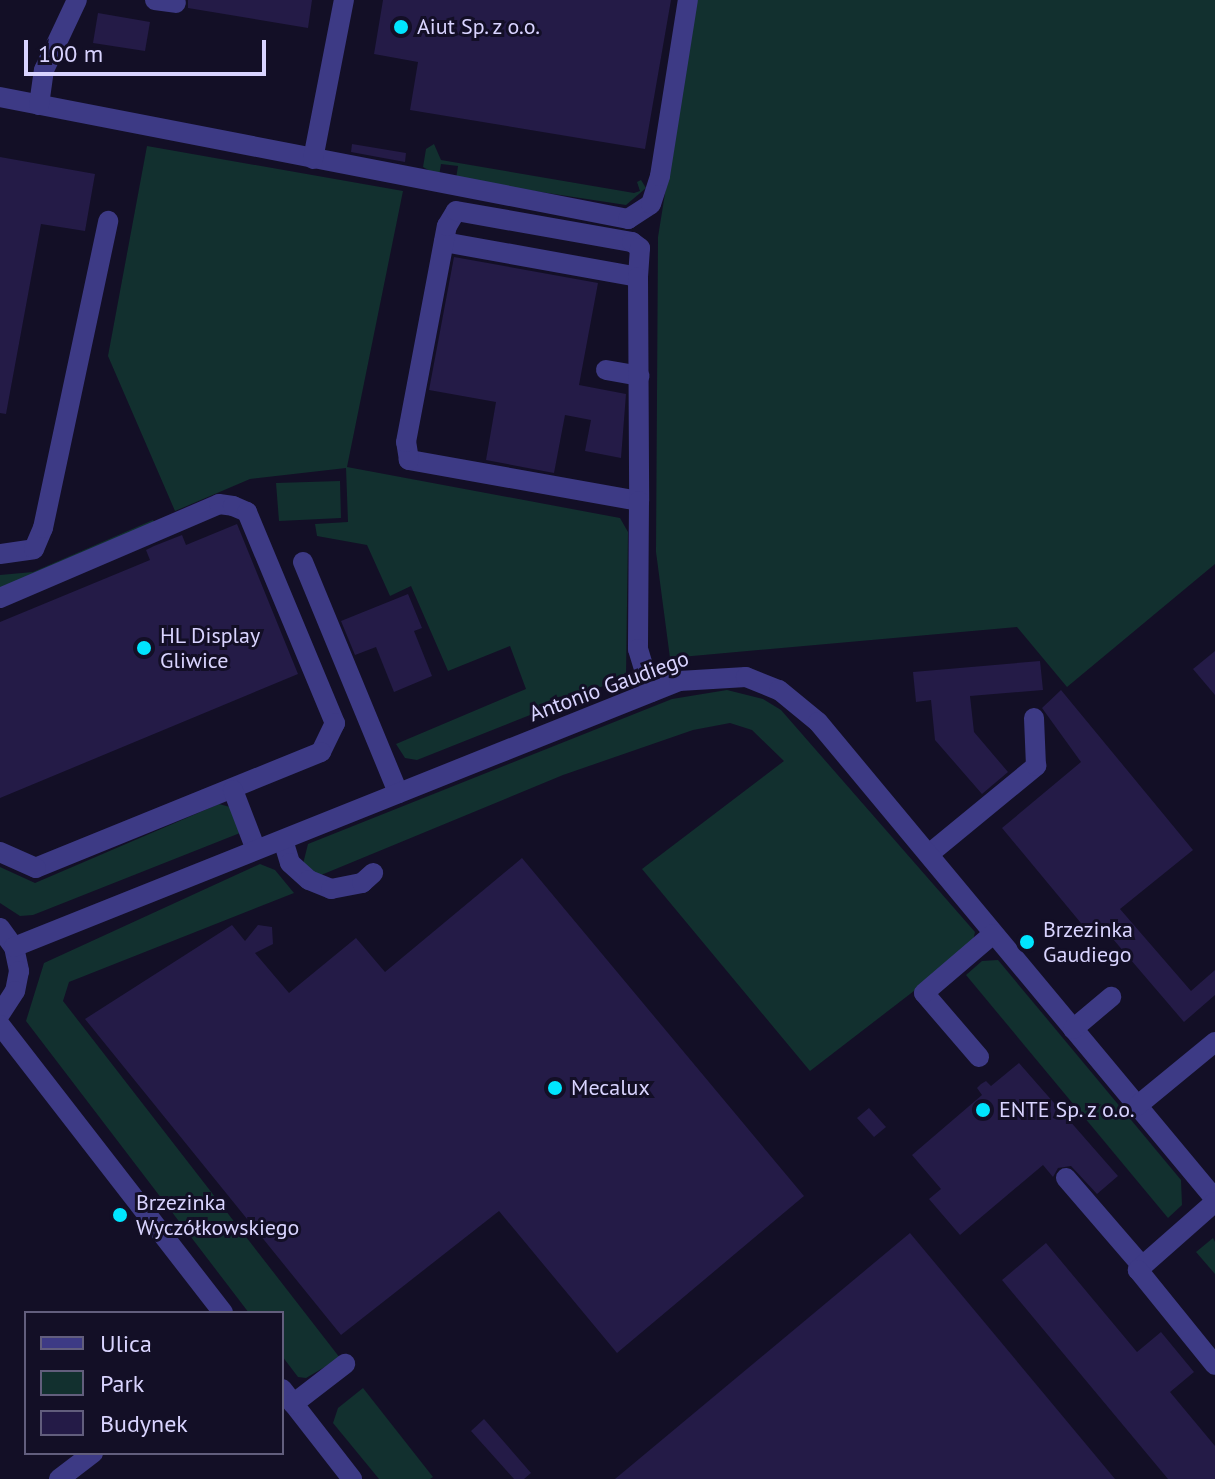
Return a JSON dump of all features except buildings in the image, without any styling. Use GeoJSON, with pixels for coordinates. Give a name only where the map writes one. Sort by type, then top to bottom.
{"type":"FeatureCollection","features":[{"type":"Feature","properties":{"kind":"street"},"geometry":{"type":"LineString","coordinates":[[39,105],[44,70],[77,0]]}},
{"type":"Feature","properties":{"kind":"street"},"geometry":{"type":"LineString","coordinates":[[155,0],[176,3]]}},
{"type":"Feature","properties":{"kind":"street"},"geometry":{"type":"LineString","coordinates":[[313,159],[344,0]]}},
{"type":"Feature","properties":{"kind":"street"},"geometry":{"type":"LineString","coordinates":[[0,97],[628,219],[651,204],[660,176],[688,0]]}},
{"type":"Feature","properties":{"kind":"street"},"geometry":{"type":"LineString","coordinates":[[639,501],[409,460],[406,442],[444,242],[456,211],[609,238],[640,248],[638,277],[639,376],[639,501],[638,649],[651,692]]}},
{"type":"Feature","properties":{"kind":"street"},"geometry":{"type":"LineString","coordinates":[[0,554],[34,549],[43,528],[108,221]]}},
{"type":"Feature","properties":{"kind":"street"},"geometry":{"type":"LineString","coordinates":[[444,242],[610,277],[638,277]]}},
{"type":"Feature","properties":{"kind":"street"},"geometry":{"type":"LineString","coordinates":[[606,370],[639,376]]}},
{"type":"Feature","properties":{"kind":"street"},"geometry":{"type":"LineString","coordinates":[[0,598],[219,504],[247,512],[335,723],[321,752],[36,868],[0,852]]}},
{"type":"Feature","properties":{"kind":"street"},"geometry":{"type":"LineString","coordinates":[[303,562],[398,793]]}},
{"type":"Feature","properties":{"kind":"street","name":"Antonio Gaudiego"},"geometry":{"type":"LineString","coordinates":[[14,947],[651,692],[725,674],[779,690],[818,722],[1215,1201]]}},
{"type":"Feature","properties":{"kind":"street"},"geometry":{"type":"LineString","coordinates":[[929,854],[1036,766],[1034,718]]}},
{"type":"Feature","properties":{"kind":"street"},"geometry":{"type":"LineString","coordinates":[[233,790],[256,850]]}},
{"type":"Feature","properties":{"kind":"street"},"geometry":{"type":"LineString","coordinates":[[283,840],[290,863],[309,880],[331,889],[362,883],[373,873]]}},
{"type":"Feature","properties":{"kind":"street"},"geometry":{"type":"LineString","coordinates":[[0,928],[14,947],[17,981],[0,1014]]}},
{"type":"Feature","properties":{"kind":"street"},"geometry":{"type":"LineString","coordinates":[[979,1057],[924,993],[993,934]]}},
{"type":"Feature","properties":{"kind":"street"},"geometry":{"type":"LineString","coordinates":[[1073,1029],[1111,997]]}},
{"type":"Feature","properties":{"kind":"street"},"geometry":{"type":"LineString","coordinates":[[0,1025],[221,1311]]}},
{"type":"Feature","properties":{"kind":"street"},"geometry":{"type":"LineString","coordinates":[[1137,1106],[1215,1042]]}},
{"type":"Feature","properties":{"kind":"street"},"geometry":{"type":"LineString","coordinates":[[1066,1178],[1142,1266]]}},
{"type":"Feature","properties":{"kind":"street"},"geometry":{"type":"LineString","coordinates":[[1215,1201],[1138,1270],[1215,1365]]}},
{"type":"Feature","properties":{"kind":"street"},"geometry":{"type":"LineString","coordinates":[[345,1364],[288,1396],[352,1479]]}},
{"type":"Feature","properties":{"kind":"street"},"geometry":{"type":"LineString","coordinates":[[59,1479],[90,1455]]}},
{"type":"Feature","properties":{"kind":"green space"},"geometry":{"type":"Polygon","coordinates":[[[696,0],[1215,0],[1215,564],[1067,687],[1017,627],[670,658],[656,552],[658,237],[696,0]]]}},
{"type":"Feature","properties":{"kind":"green space"},"geometry":{"type":"Polygon","coordinates":[[[434,144],[441,160],[634,193],[640,191],[637,182],[641,180],[646,188],[626,205],[456,179],[458,166],[441,164],[439,176],[423,167],[426,149],[434,144]]]}},
{"type":"Feature","properties":{"kind":"green space"},"geometry":{"type":"Polygon","coordinates":[[[147,146],[403,191],[347,467],[620,518],[628,532],[626,677],[417,760],[405,758],[396,744],[526,689],[510,646],[448,671],[411,586],[390,596],[367,545],[317,536],[315,524],[348,522],[346,468],[250,479],[175,511],[108,356],[147,146]]]}},
{"type":"Feature","properties":{"kind":"green space"},"geometry":{"type":"Polygon","coordinates":[[[340,481],[341,518],[279,521],[276,483],[340,481]]]}},
{"type":"Feature","properties":{"kind":"green space"},"geometry":{"type":"Polygon","coordinates":[[[153,520],[156,525],[0,592],[0,575],[33,572],[153,520]]]}},
{"type":"Feature","properties":{"kind":"green space"},"geometry":{"type":"Polygon","coordinates":[[[727,690],[763,699],[781,710],[975,932],[972,945],[962,954],[810,1071],[642,869],[784,761],[752,730],[730,723],[693,730],[563,775],[309,880],[303,864],[308,844],[672,699],[727,690]]]}},
{"type":"Feature","properties":{"kind":"green space"},"geometry":{"type":"Polygon","coordinates":[[[219,804],[230,807],[240,833],[33,915],[20,916],[0,903],[0,867],[35,883],[219,804]]]}},
{"type":"Feature","properties":{"kind":"green space"},"geometry":{"type":"Polygon","coordinates":[[[260,864],[275,870],[294,893],[69,982],[63,1001],[340,1358],[306,1378],[298,1377],[284,1359],[284,1311],[247,1311],[26,1021],[44,963],[260,864]]]}},
{"type":"Feature","properties":{"kind":"green space"},"geometry":{"type":"Polygon","coordinates":[[[998,960],[1181,1180],[1182,1205],[1168,1218],[966,975],[982,961],[998,960]]]}},
{"type":"Feature","properties":{"kind":"green space"},"geometry":{"type":"Polygon","coordinates":[[[1213,1238],[1215,1242],[1215,1274],[1196,1252],[1213,1238]]]}},
{"type":"Feature","properties":{"kind":"green space"},"geometry":{"type":"Polygon","coordinates":[[[363,1388],[433,1477],[379,1479],[333,1423],[338,1408],[363,1388]]]}},
{"type":"Feature","properties":{"kind":"place","name":"Aiut Sp. z o.o."},"geometry":{"type":"Point","coordinates":[401,27]}},
{"type":"Feature","properties":{"kind":"place","name":"HL Display Gliwice"},"geometry":{"type":"Point","coordinates":[144,648]}},
{"type":"Feature","properties":{"kind":"place","name":"Brzezinka Gaudiego"},"geometry":{"type":"Point","coordinates":[1027,942]}},
{"type":"Feature","properties":{"kind":"place","name":"Mecalux"},"geometry":{"type":"Point","coordinates":[555,1088]}},
{"type":"Feature","properties":{"kind":"place","name":"ENTE Sp. z o.o."},"geometry":{"type":"Point","coordinates":[983,1110]}},
{"type":"Feature","properties":{"kind":"place","name":"Brzezinka Wyczółkowskiego"},"geometry":{"type":"Point","coordinates":[120,1215]}}]}
